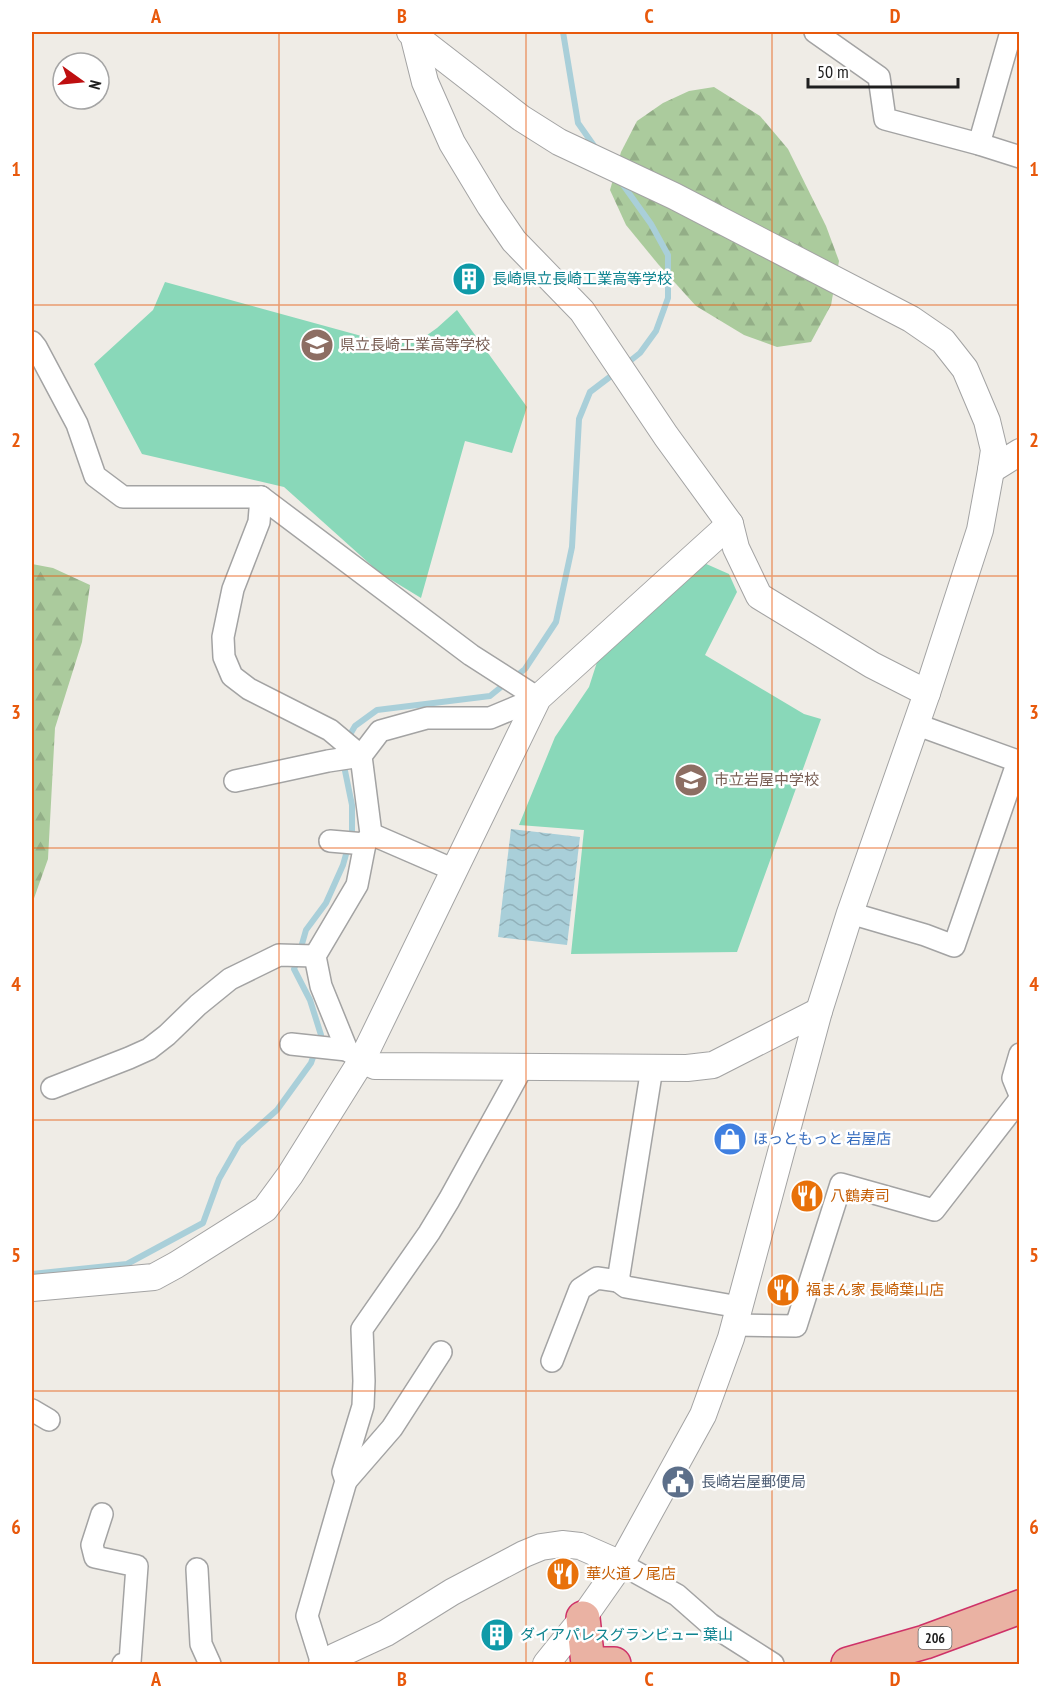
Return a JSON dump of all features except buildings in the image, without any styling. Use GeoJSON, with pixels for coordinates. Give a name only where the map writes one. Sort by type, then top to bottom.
{"type":"FeatureCollection","features":[{"type":"Feature","properties":{"kind":"highway","name":"206"},"geometry":{"type":"LineString","coordinates":[[848,1665],[925,1642],[1020,1607]]}},
{"type":"Feature","properties":{"kind":"highway"},"geometry":{"type":"LineString","coordinates":[[583,1618],[588,1664],[614,1665]]}},
{"type":"Feature","properties":{"kind":"highway"},"geometry":{"type":"LineString","coordinates":[[578,1665],[583,1618]]}},
{"type":"Feature","properties":{"kind":"street"},"geometry":{"type":"LineString","coordinates":[[815,32],[879,77],[885,119],[1020,157]]}},
{"type":"Feature","properties":{"kind":"street"},"geometry":{"type":"LineString","coordinates":[[979,144],[1011,32]]}},
{"type":"Feature","properties":{"kind":"street"},"geometry":{"type":"LineString","coordinates":[[411,33],[521,118],[558,142],[674,196],[911,319],[943,340],[965,369],[987,421],[994,450],[980,530],[927,693],[850,912],[819,1011],[718,1376],[703,1414],[621,1564],[546,1665]]}},
{"type":"Feature","properties":{"kind":"street"},"geometry":{"type":"LineString","coordinates":[[411,33],[425,82],[452,143],[490,206],[514,241],[582,311],[730,524],[736,548],[759,596],[872,665],[927,693]]}},
{"type":"Feature","properties":{"kind":"street"},"geometry":{"type":"LineString","coordinates":[[32,342],[77,424],[95,476],[123,497],[261,497],[471,655],[530,693]]}},
{"type":"Feature","properties":{"kind":"street"},"geometry":{"type":"LineString","coordinates":[[991,470],[1020,452]]}},
{"type":"Feature","properties":{"kind":"street"},"geometry":{"type":"LineString","coordinates":[[261,497],[259,522],[231,598],[223,637],[224,657],[232,676],[249,689],[330,730],[361,756]]}},
{"type":"Feature","properties":{"kind":"street"},"geometry":{"type":"LineString","coordinates":[[355,1055],[321,986],[315,956],[357,885],[368,839],[361,756],[380,731],[428,718],[490,718],[530,693],[730,524]]}},
{"type":"Feature","properties":{"kind":"street"},"geometry":{"type":"LineString","coordinates":[[32,1288],[154,1277],[265,1209],[290,1175],[454,870],[530,693]]}},
{"type":"Feature","properties":{"kind":"street"},"geometry":{"type":"LineString","coordinates":[[850,912],[954,946],[1019,762],[915,724]]}},
{"type":"Feature","properties":{"kind":"street"},"geometry":{"type":"LineString","coordinates":[[235,781],[328,760],[361,756]]}},
{"type":"Feature","properties":{"kind":"street"},"geometry":{"type":"LineString","coordinates":[[330,840],[368,839],[454,870]]}},
{"type":"Feature","properties":{"kind":"street"},"geometry":{"type":"LineString","coordinates":[[52,1088],[149,1049],[230,979],[279,956],[315,956]]}},
{"type":"Feature","properties":{"kind":"street"},"geometry":{"type":"LineString","coordinates":[[291,1044],[355,1055],[375,1066],[687,1068],[713,1065],[819,1011]]}},
{"type":"Feature","properties":{"kind":"street"},"geometry":{"type":"LineString","coordinates":[[552,1361],[580,1288],[597,1278],[618,1281],[626,1287],[736,1316],[796,1326],[841,1184],[934,1210],[1020,1097],[1013,1078],[1020,1054]]}},
{"type":"Feature","properties":{"kind":"street"},"geometry":{"type":"LineString","coordinates":[[346,1481],[343,1472],[363,1406],[362,1329],[434,1225],[523,1066]]}},
{"type":"Feature","properties":{"kind":"street"},"geometry":{"type":"LineString","coordinates":[[618,1281],[652,1068]]}},
{"type":"Feature","properties":{"kind":"street"},"geometry":{"type":"LineString","coordinates":[[441,1352],[392,1428],[346,1481],[307,1616],[322,1665],[386,1633],[452,1592],[524,1554],[541,1547],[562,1544],[580,1546],[621,1564],[676,1595],[710,1624],[772,1665]]}},
{"type":"Feature","properties":{"kind":"street"},"geometry":{"type":"LineString","coordinates":[[102,1514],[92,1545],[95,1557],[137,1566],[130,1662],[123,1665]]}},
{"type":"Feature","properties":{"kind":"street"},"geometry":{"type":"LineString","coordinates":[[197,1569],[201,1644],[210,1665]]}},
{"type":"Feature","properties":{"kind":"green space"},"geometry":{"type":"Polygon","coordinates":[[[714,87],[760,116],[788,149],[826,226],[839,261],[831,305],[811,342],[777,347],[744,335],[696,306],[626,225],[610,190],[621,152],[637,121],[663,103],[689,91],[714,87]]]}},
{"type":"Feature","properties":{"kind":"green space"},"geometry":{"type":"Polygon","coordinates":[[[165,282],[387,343],[416,343],[457,310],[527,407],[512,453],[465,441],[421,598],[380,573],[284,487],[142,454],[94,364],[153,310],[165,282]]]}},
{"type":"Feature","properties":{"kind":"green space"},"geometry":{"type":"Polygon","coordinates":[[[704,563],[729,574],[737,592],[705,655],[804,714],[821,719],[737,952],[571,954],[584,830],[519,825],[555,737],[589,687],[599,656],[704,563]]]}},
{"type":"Feature","properties":{"kind":"green space"},"geometry":{"type":"Polygon","coordinates":[[[32,564],[53,568],[90,585],[82,642],[55,728],[48,859],[32,904],[32,564]]]}},
{"type":"Feature","properties":{"kind":"water"},"geometry":{"type":"Polygon","coordinates":[[[511,829],[580,837],[567,945],[498,937],[511,829]]]}},
{"type":"Feature","properties":{"kind":"waterway"},"geometry":{"type":"LineString","coordinates":[[563,32],[578,123],[597,150]]}},
{"type":"Feature","properties":{"kind":"waterway"},"geometry":{"type":"LineString","coordinates":[[621,182],[651,224],[668,255],[668,298],[656,331],[640,353],[625,365]]}},
{"type":"Feature","properties":{"kind":"waterway"},"geometry":{"type":"LineString","coordinates":[[515,677],[525,669],[556,622],[572,547],[579,419],[590,392],[615,373]]}},
{"type":"Feature","properties":{"kind":"waterway"},"geometry":{"type":"LineString","coordinates":[[348,738],[355,726],[377,710],[490,696],[506,683]]}},
{"type":"Feature","properties":{"kind":"waterway"},"geometry":{"type":"LineString","coordinates":[[300,951],[306,930],[326,903],[343,865],[352,833],[352,805],[343,761]]}},
{"type":"Feature","properties":{"kind":"waterway"},"geometry":{"type":"LineString","coordinates":[[32,1274],[127,1264],[203,1223],[219,1179],[239,1144],[277,1110],[311,1063],[321,1035],[310,1000],[294,969],[297,961]]}},
{"type":"Feature","properties":{"kind":"place","name":"長崎県立長崎工業高等学校"},"geometry":{"type":"Point","coordinates":[469,279]}},
{"type":"Feature","properties":{"kind":"place","name":"県立長崎工業高等学校"},"geometry":{"type":"Point","coordinates":[317,345]}},
{"type":"Feature","properties":{"kind":"place","name":"市立岩屋中学校"},"geometry":{"type":"Point","coordinates":[691,780]}},
{"type":"Feature","properties":{"kind":"place","name":"ほっともっと 岩屋店"},"geometry":{"type":"Point","coordinates":[730,1139]}},
{"type":"Feature","properties":{"kind":"place","name":"八鶴寿司"},"geometry":{"type":"Point","coordinates":[807,1196]}},
{"type":"Feature","properties":{"kind":"place","name":"福まん家 長崎葉山店"},"geometry":{"type":"Point","coordinates":[783,1290]}},
{"type":"Feature","properties":{"kind":"place","name":"長崎岩屋郵便局"},"geometry":{"type":"Point","coordinates":[678,1482]}},
{"type":"Feature","properties":{"kind":"place","name":"華火道ノ尾店"},"geometry":{"type":"Point","coordinates":[563,1574]}},
{"type":"Feature","properties":{"kind":"place","name":"ダイアパレスグランビュー 葉山"},"geometry":{"type":"Point","coordinates":[497,1635]}}]}
